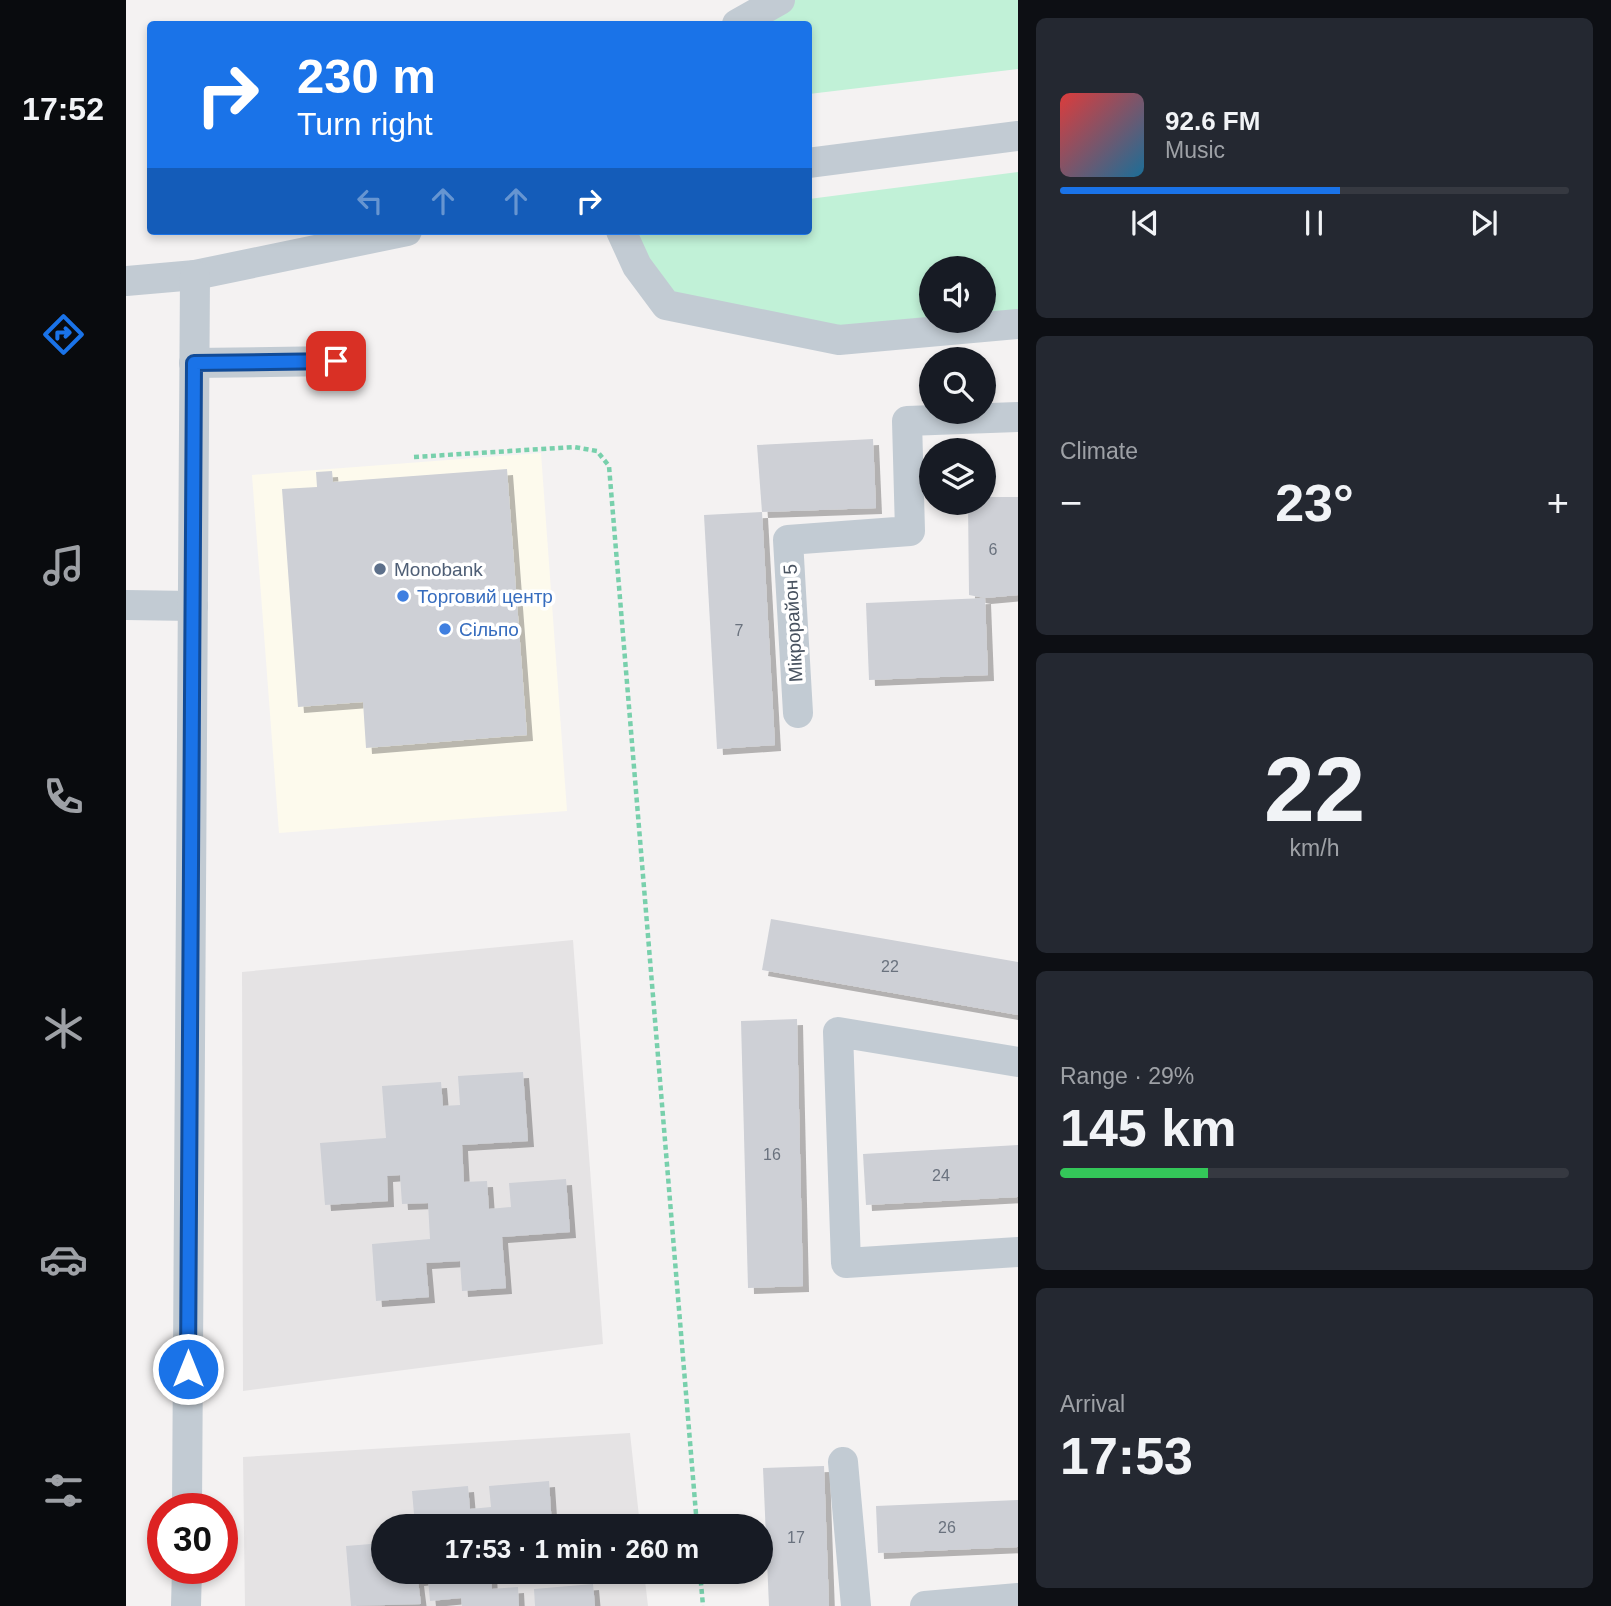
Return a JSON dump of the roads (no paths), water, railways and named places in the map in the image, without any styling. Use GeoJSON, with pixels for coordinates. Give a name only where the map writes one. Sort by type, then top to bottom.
{"type":"FeatureCollection","features":[{"type":"Feature","properties":{"kind":"street"},"geometry":{"type":"LineString","coordinates":[[742,21],[780,0]]}},
{"type":"Feature","properties":{"kind":"street"},"geometry":{"type":"LineString","coordinates":[[812,162],[1018,136]]}},
{"type":"Feature","properties":{"kind":"street"},"geometry":{"type":"LineString","coordinates":[[126,281],[195,275],[388,235]]}},
{"type":"Feature","properties":{"kind":"street"},"geometry":{"type":"LineString","coordinates":[[623,235],[636,266],[666,305],[839,340],[1018,324]]}},
{"type":"Feature","properties":{"kind":"street"},"geometry":{"type":"LineString","coordinates":[[187,1493],[195,275]]}},
{"type":"Feature","properties":{"kind":"street"},"geometry":{"type":"LineString","coordinates":[[194,363],[336,361]]}},
{"type":"Feature","properties":{"kind":"street","name":"Мікрорайон 5"},"geometry":{"type":"LineString","coordinates":[[798,713],[788,540],[910,531],[907,421],[1018,417]]}},
{"type":"Feature","properties":{"kind":"street"},"geometry":{"type":"LineString","coordinates":[[126,605],[193,606]]}},
{"type":"Feature","properties":{"kind":"street"},"geometry":{"type":"LineString","coordinates":[[1018,1062],[838,1032],[846,1263],[1018,1252]]}},
{"type":"Feature","properties":{"kind":"street"},"geometry":{"type":"LineString","coordinates":[[843,1462],[856,1606]]}},
{"type":"Feature","properties":{"kind":"street"},"geometry":{"type":"LineString","coordinates":[[187,1584],[187,1606]]}},
{"type":"Feature","properties":{"kind":"street"},"geometry":{"type":"LineString","coordinates":[[925,1606],[1018,1598]]}},
{"type":"Feature","properties":{"kind":"place","name":"Monobank"},"geometry":{"type":"Point","coordinates":[380,569]}},
{"type":"Feature","properties":{"kind":"place","name":"Торговий центр"},"geometry":{"type":"Point","coordinates":[403,596]}},
{"type":"Feature","properties":{"kind":"place","name":"Сільпо"},"geometry":{"type":"Point","coordinates":[445,629]}}]}
